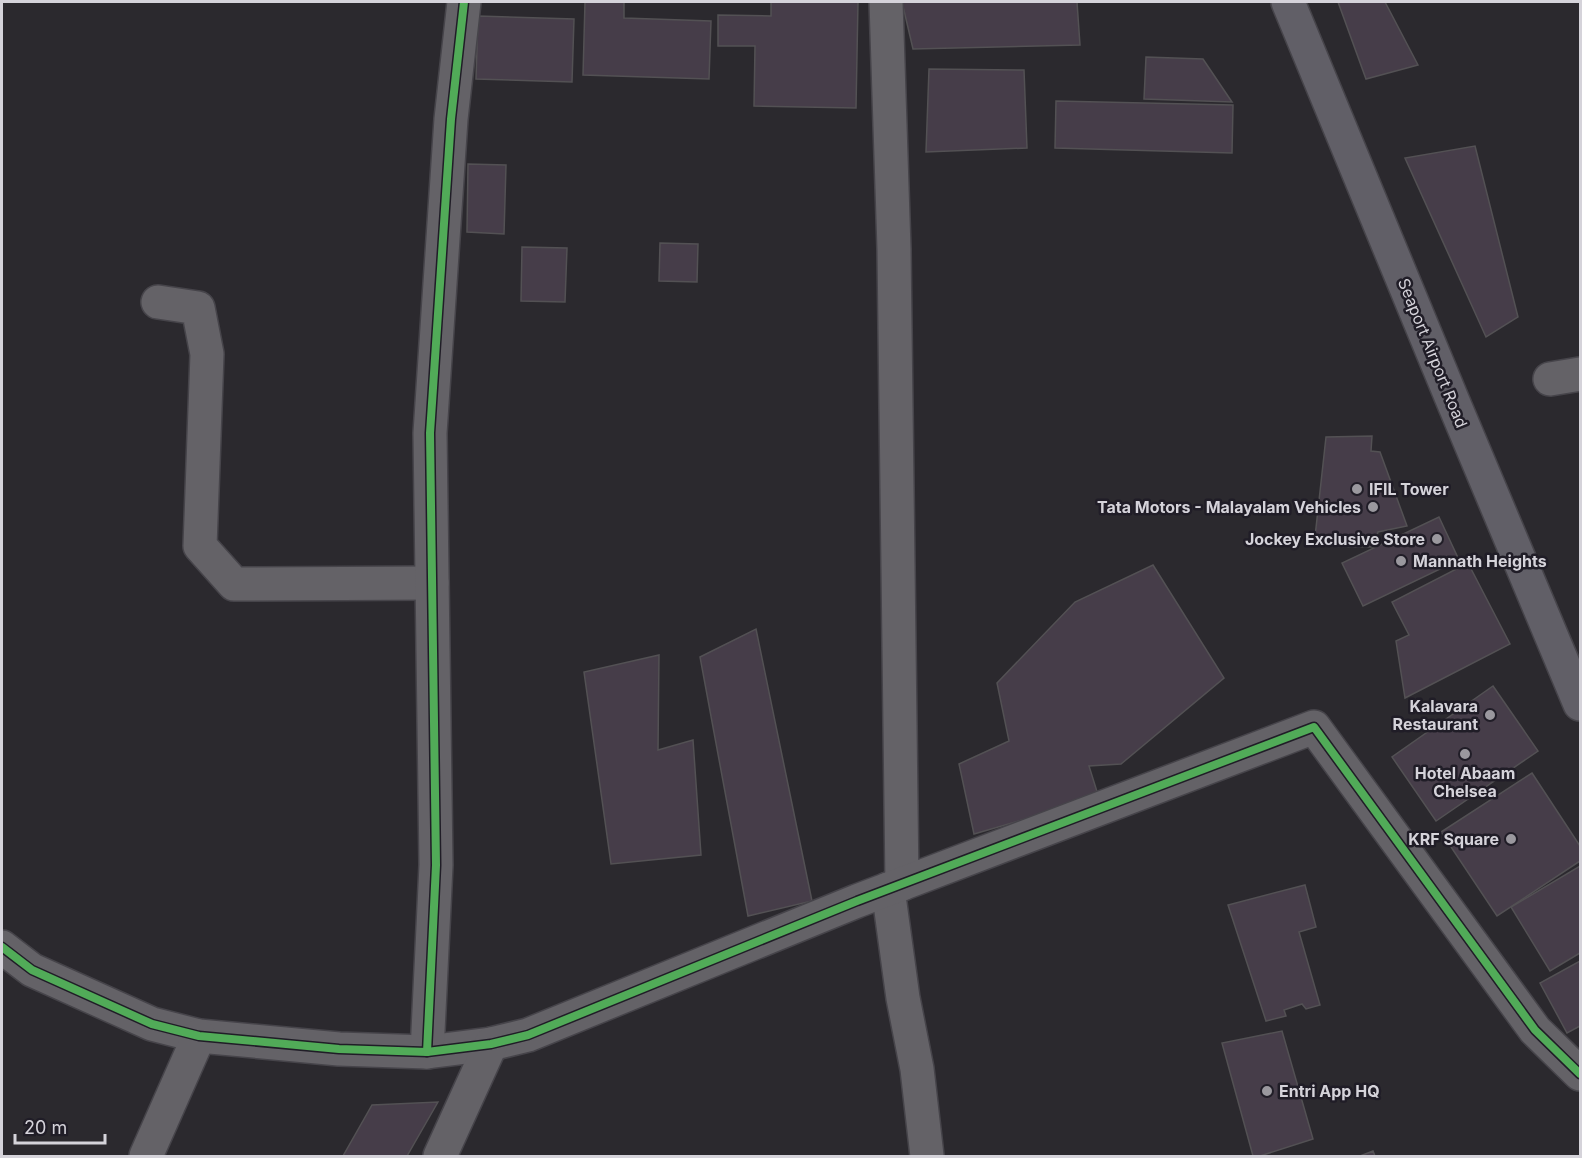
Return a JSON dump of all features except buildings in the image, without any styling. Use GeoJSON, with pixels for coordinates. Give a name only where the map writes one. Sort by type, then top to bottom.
{"type":"FeatureCollection","features":[{"type":"Feature","properties":{"kind":"main road","name":"Seaport Airport Road"},"geometry":{"type":"LineString","coordinates":[[1288,2],[1581,704]]}},
{"type":"Feature","properties":{"kind":"street"},"geometry":{"type":"LineString","coordinates":[[427,1052],[436,865],[430,433],[451,119],[464,2]]}},
{"type":"Feature","properties":{"kind":"street"},"geometry":{"type":"LineString","coordinates":[[886,2],[894,249],[895,887],[903,998],[917,1069],[927,1156]]}},
{"type":"Feature","properties":{"kind":"street"},"geometry":{"type":"LineString","coordinates":[[158,302],[198,309],[207,354],[200,546],[234,584],[432,583]]}},
{"type":"Feature","properties":{"kind":"street"},"geometry":{"type":"LineString","coordinates":[[2,947],[32,970],[152,1024],[199,1036],[339,1049],[427,1052],[491,1044],[528,1035],[895,887],[1314,727],[1535,1030],[1581,1074]]}},
{"type":"Feature","properties":{"kind":"street"},"geometry":{"type":"LineString","coordinates":[[146,1156],[199,1036]]}},
{"type":"Feature","properties":{"kind":"street"},"geometry":{"type":"LineString","coordinates":[[440,1156],[491,1044]]}},
{"type":"Feature","properties":{"kind":"cycle path"},"geometry":{"type":"LineString","coordinates":[[427,1052],[436,865],[430,433],[451,119],[464,2]]}},
{"type":"Feature","properties":{"kind":"cycle path"},"geometry":{"type":"LineString","coordinates":[[2,947],[32,970],[152,1024],[199,1036],[339,1049],[427,1052],[491,1044],[528,1035],[857,901],[1314,727],[1535,1030],[1580,1074]]}},
{"type":"Feature","properties":{"kind":"place","name":"IFIL Tower"},"geometry":{"type":"Point","coordinates":[1357,489]}},
{"type":"Feature","properties":{"kind":"place","name":"Tata Motors - Malayalam Vehicles"},"geometry":{"type":"Point","coordinates":[1373,507]}},
{"type":"Feature","properties":{"kind":"place","name":"Jockey Exclusive Store"},"geometry":{"type":"Point","coordinates":[1437,539]}},
{"type":"Feature","properties":{"kind":"place","name":"Mannath Heights"},"geometry":{"type":"Point","coordinates":[1401,561]}},
{"type":"Feature","properties":{"kind":"place","name":"Kalavara Restaurant"},"geometry":{"type":"Point","coordinates":[1490,715]}},
{"type":"Feature","properties":{"kind":"place","name":"Hotel Abaam Chelsea"},"geometry":{"type":"Point","coordinates":[1465,754]}},
{"type":"Feature","properties":{"kind":"place","name":"KRF Square"},"geometry":{"type":"Point","coordinates":[1511,839]}},
{"type":"Feature","properties":{"kind":"place","name":"Entri App HQ"},"geometry":{"type":"Point","coordinates":[1267,1091]}}]}
